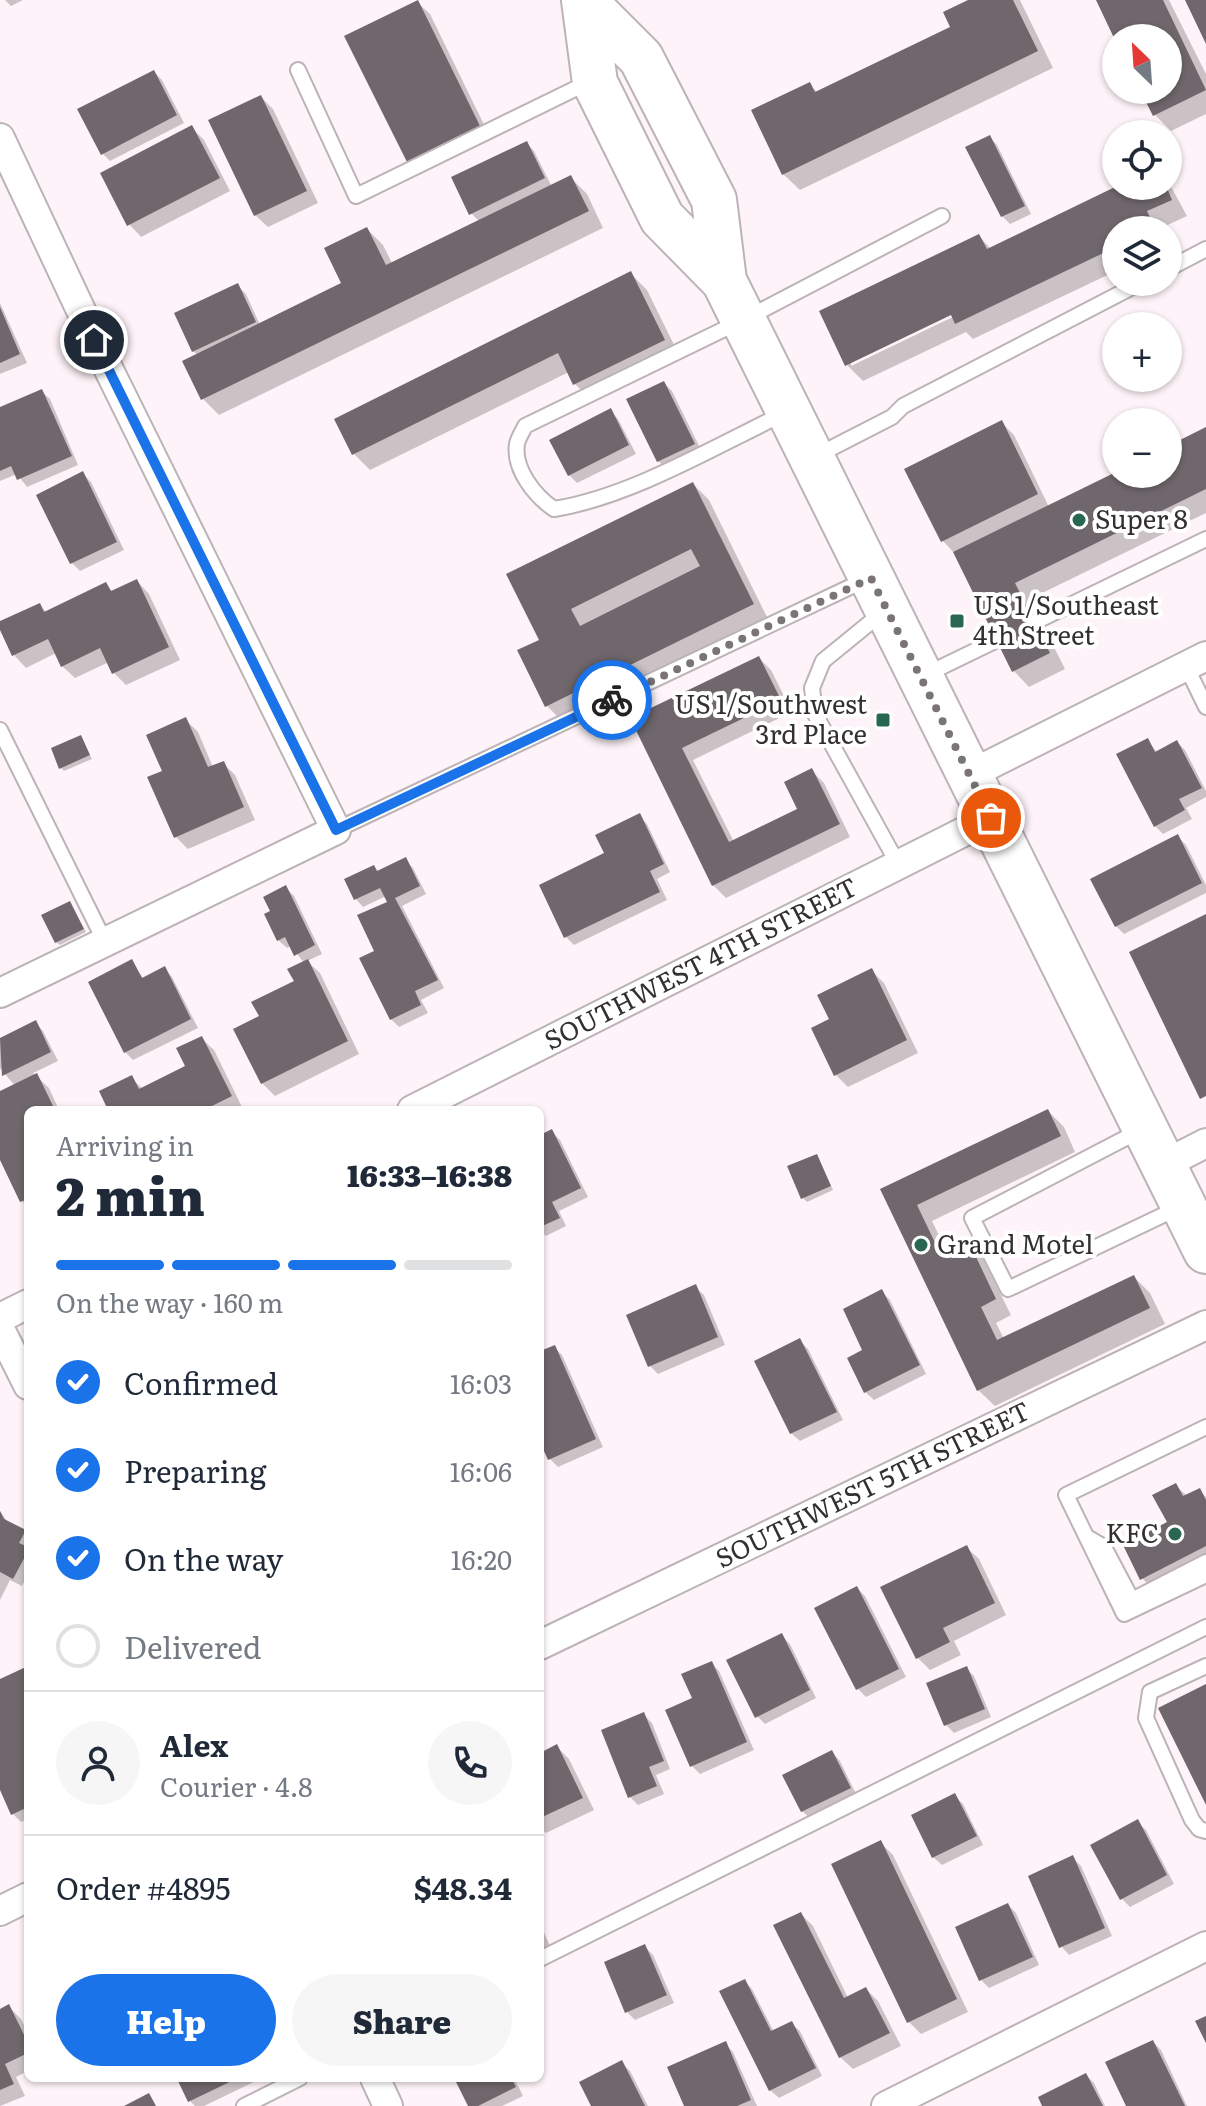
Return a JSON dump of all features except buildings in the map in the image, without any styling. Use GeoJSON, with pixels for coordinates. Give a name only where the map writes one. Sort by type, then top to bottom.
{"type":"FeatureCollection","features":[{"type":"Feature","properties":{"kind":"main road"},"geometry":{"type":"LineString","coordinates":[[584,0],[595,79],[662,218],[724,281],[1206,1251]]}},
{"type":"Feature","properties":{"kind":"main road"},"geometry":{"type":"LineString","coordinates":[[584,0],[641,58],[714,200],[724,281]]}},
{"type":"Feature","properties":{"kind":"street"},"geometry":{"type":"LineString","coordinates":[[0,138],[108,368],[336,830],[0,993]]}},
{"type":"Feature","properties":{"kind":"street"},"geometry":{"type":"LineString","coordinates":[[969,775],[1196,661]]}},
{"type":"Feature","properties":{"kind":"street","name":"SOUTHWEST 4TH STREET"},"geometry":{"type":"LineString","coordinates":[[420,1106],[991,818]]}},
{"type":"Feature","properties":{"kind":"street"},"geometry":{"type":"LineString","coordinates":[[1154,1146],[1206,1143]]}},
{"type":"Feature","properties":{"kind":"street"},"geometry":{"type":"LineString","coordinates":[[0,1318],[24,1306]]}},
{"type":"Feature","properties":{"kind":"street","name":"SOUTHWEST 5TH STREET"},"geometry":{"type":"LineString","coordinates":[[544,1643],[1206,1325]]}},
{"type":"Feature","properties":{"kind":"street"},"geometry":{"type":"LineString","coordinates":[[0,1329],[24,1377]]}},
{"type":"Feature","properties":{"kind":"street"},"geometry":{"type":"LineString","coordinates":[[0,1911],[24,1899]]}},
{"type":"Feature","properties":{"kind":"street"},"geometry":{"type":"LineString","coordinates":[[886,2106],[1206,1946]]}},
{"type":"Feature","properties":{"kind":"street"},"geometry":{"type":"LineString","coordinates":[[377,2082],[388,2106]]}},
{"type":"Feature","properties":{"kind":"lane"},"geometry":{"type":"LineString","coordinates":[[298,70],[356,196],[595,79]]}},
{"type":"Feature","properties":{"kind":"lane"},"geometry":{"type":"LineString","coordinates":[[788,411],[681,464],[581,504],[554,509],[538,498],[519,462],[517,444],[525,426],[743,320],[942,216]]}},
{"type":"Feature","properties":{"kind":"lane"},"geometry":{"type":"LineString","coordinates":[[1182,262],[1206,249]]}},
{"type":"Feature","properties":{"kind":"lane"},"geometry":{"type":"LineString","coordinates":[[812,458],[892,417],[903,406],[1115,296]]}},
{"type":"Feature","properties":{"kind":"lane"},"geometry":{"type":"LineString","coordinates":[[1035,622],[1206,539]]}},
{"type":"Feature","properties":{"kind":"lane"},"geometry":{"type":"LineString","coordinates":[[336,830],[879,593]]}},
{"type":"Feature","properties":{"kind":"lane"},"geometry":{"type":"LineString","coordinates":[[879,593],[823,661],[812,688],[815,714],[898,864]]}},
{"type":"Feature","properties":{"kind":"lane"},"geometry":{"type":"LineString","coordinates":[[921,677],[995,641]]}},
{"type":"Feature","properties":{"kind":"lane"},"geometry":{"type":"LineString","coordinates":[[1196,661],[1206,707]]}},
{"type":"Feature","properties":{"kind":"lane"},"geometry":{"type":"LineString","coordinates":[[0,730],[105,942]]}},
{"type":"Feature","properties":{"kind":"lane"},"geometry":{"type":"LineString","coordinates":[[1154,1146],[972,1218],[1008,1289],[1183,1205]]}},
{"type":"Feature","properties":{"kind":"lane"},"geometry":{"type":"LineString","coordinates":[[1206,1427],[1066,1495],[1124,1614],[1206,1575]]}},
{"type":"Feature","properties":{"kind":"lane"},"geometry":{"type":"LineString","coordinates":[[1087,1537],[1104,1547],[1132,1600],[1206,1562]]}},
{"type":"Feature","properties":{"kind":"lane"},"geometry":{"type":"LineString","coordinates":[[544,1957],[1206,1627]]}},
{"type":"Feature","properties":{"kind":"lane"},"geometry":{"type":"LineString","coordinates":[[1206,1666],[1150,1692],[1146,1705],[1146,1718],[1192,1820],[1199,1829],[1206,1831]]}},
{"type":"Feature","properties":{"kind":"lane"},"geometry":{"type":"LineString","coordinates":[[244,2106],[292,2082]]}},
{"type":"Feature","properties":{"kind":"way so far"},"geometry":{"type":"LineString","coordinates":[[612,700],[871,578],[991,818]]}},
{"type":"Feature","properties":{"kind":"place","name":"Super 8"},"geometry":{"type":"Point","coordinates":[1079,520]}},
{"type":"Feature","properties":{"kind":"place","name":"US 1/Southeast 4th Street"},"geometry":{"type":"Point","coordinates":[957,621]}},
{"type":"Feature","properties":{"kind":"place","name":"US 1/Southwest 3rd Place"},"geometry":{"type":"Point","coordinates":[883,720]}},
{"type":"Feature","properties":{"kind":"place","name":"Grand Motel"},"geometry":{"type":"Point","coordinates":[921,1245]}},
{"type":"Feature","properties":{"kind":"place","name":"KFC"},"geometry":{"type":"Point","coordinates":[1175,1534]}},
{"type":"Feature","properties":{"kind":"route"},"geometry":{"type":"LineString","coordinates":[[94,340],[336,830],[612,700]]}}]}
